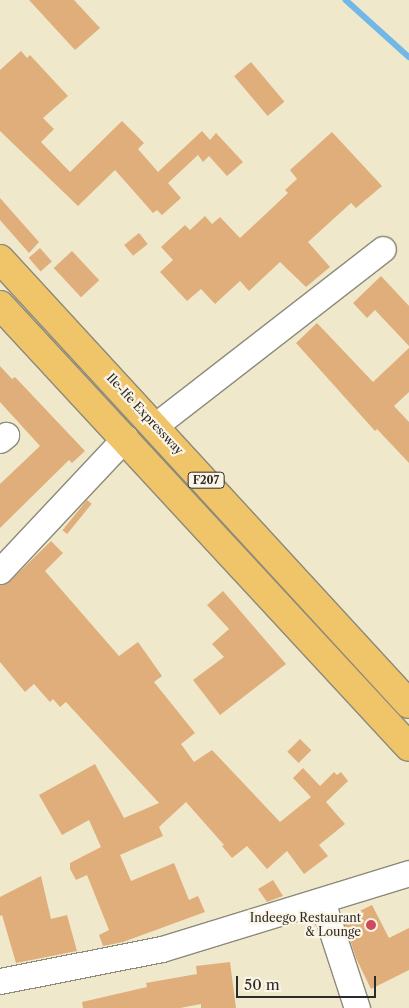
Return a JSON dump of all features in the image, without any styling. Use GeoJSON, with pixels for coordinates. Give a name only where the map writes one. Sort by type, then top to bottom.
{"type":"FeatureCollection","features":[{"type":"Feature","properties":{"kind":"main road","name":"Ile-Ife Expressway"},"geometry":{"type":"LineString","coordinates":[[0,258],[156,425],[409,704]]}},
{"type":"Feature","properties":{"kind":"main road","name":"F207"},"geometry":{"type":"LineString","coordinates":[[0,305],[409,747]]}},
{"type":"Feature","properties":{"kind":"main road"},"geometry":{"type":"LineString","coordinates":[[366,700],[386,678]]}},
{"type":"Feature","properties":{"kind":"street"},"geometry":{"type":"LineString","coordinates":[[156,425],[383,249]]}},
{"type":"Feature","properties":{"kind":"street"},"geometry":{"type":"LineString","coordinates":[[0,570],[125,438]]}},
{"type":"Feature","properties":{"kind":"street"},"geometry":{"type":"LineString","coordinates":[[0,981],[162,949],[409,873]]}},
{"type":"Feature","properties":{"kind":"street"},"geometry":{"type":"LineString","coordinates":[[322,901],[357,1008]]}},
{"type":"Feature","properties":{"kind":"building"},"geometry":{"type":"Polygon","coordinates":[[[29,0],[74,0],[100,28],[75,50],[29,0]]]}},
{"type":"Feature","properties":{"kind":"building"},"geometry":{"type":"Polygon","coordinates":[[[21,51],[27,58],[30,55],[68,96],[43,118],[54,129],[41,142],[70,172],[122,121],[144,143],[138,149],[158,172],[202,131],[210,140],[216,133],[243,162],[227,176],[209,156],[203,162],[198,155],[168,183],[181,198],[162,215],[157,210],[153,213],[115,170],[78,206],[0,131],[0,70],[21,51]]]}},
{"type":"Feature","properties":{"kind":"building"},"geometry":{"type":"Polygon","coordinates":[[[251,62],[284,102],[268,116],[234,76],[251,62]]]}},
{"type":"Feature","properties":{"kind":"building"},"geometry":{"type":"Polygon","coordinates":[[[332,132],[382,186],[356,208],[351,203],[308,242],[330,267],[306,287],[280,262],[249,291],[240,281],[215,304],[201,289],[187,301],[160,272],[173,260],[161,247],[185,225],[190,230],[205,216],[212,224],[220,217],[240,238],[288,193],[285,190],[297,179],[290,170],[332,132]]]}},
{"type":"Feature","properties":{"kind":"building"},"geometry":{"type":"Polygon","coordinates":[[[0,198],[39,242],[29,253],[0,220],[0,198]]]}},
{"type":"Feature","properties":{"kind":"building"},"geometry":{"type":"Polygon","coordinates":[[[139,233],[148,244],[133,256],[124,245],[139,233]]]}},
{"type":"Feature","properties":{"kind":"building"},"geometry":{"type":"Polygon","coordinates":[[[40,248],[52,262],[40,271],[29,258],[40,248]]]}},
{"type":"Feature","properties":{"kind":"building"},"geometry":{"type":"Polygon","coordinates":[[[72,251],[99,280],[81,297],[54,268],[72,251]]]}},
{"type":"Feature","properties":{"kind":"building"},"geometry":{"type":"Polygon","coordinates":[[[381,276],[409,306],[409,346],[375,310],[367,318],[353,303],[381,276]]]}},
{"type":"Feature","properties":{"kind":"building"},"geometry":{"type":"Polygon","coordinates":[[[317,323],[373,382],[409,348],[409,392],[394,406],[409,422],[409,463],[377,429],[375,431],[296,343],[317,323]]]}},
{"type":"Feature","properties":{"kind":"building"},"geometry":{"type":"Polygon","coordinates":[[[0,366],[12,379],[15,377],[85,451],[72,463],[69,460],[0,528],[0,484],[40,446],[0,402],[0,366]]]}},
{"type":"Feature","properties":{"kind":"building"},"geometry":{"type":"Polygon","coordinates":[[[87,500],[92,504],[67,534],[62,530],[87,500]]]}},
{"type":"Feature","properties":{"kind":"building"},"geometry":{"type":"Polygon","coordinates":[[[51,541],[63,553],[45,571],[119,656],[138,642],[162,676],[154,682],[195,733],[181,744],[194,762],[212,750],[280,822],[311,797],[293,778],[303,768],[320,786],[334,772],[337,775],[341,772],[348,781],[326,802],[345,824],[319,845],[328,856],[304,874],[287,851],[267,869],[247,846],[232,858],[222,846],[224,845],[186,802],[159,827],[163,836],[120,855],[131,881],[174,863],[189,900],[198,896],[205,912],[123,942],[103,946],[99,935],[109,930],[87,875],[76,880],[70,869],[70,863],[101,847],[89,820],[62,835],[39,795],[95,764],[124,818],[159,803],[66,702],[60,707],[53,699],[50,702],[34,684],[25,692],[0,662],[0,585],[10,581],[51,541]]]}},
{"type":"Feature","properties":{"kind":"building"},"geometry":{"type":"Polygon","coordinates":[[[223,591],[286,664],[220,715],[193,680],[224,657],[212,644],[229,629],[207,605],[223,591]]]}},
{"type":"Feature","properties":{"kind":"building"},"geometry":{"type":"Polygon","coordinates":[[[300,739],[311,750],[299,763],[287,752],[300,739]]]}},
{"type":"Feature","properties":{"kind":"building"},"geometry":{"type":"Polygon","coordinates":[[[41,876],[51,919],[67,915],[77,951],[16,963],[2,915],[0,916],[0,897],[41,876]]]}},
{"type":"Feature","properties":{"kind":"building"},"geometry":{"type":"Polygon","coordinates":[[[273,880],[283,896],[267,902],[258,889],[273,880]]]}},
{"type":"Feature","properties":{"kind":"building"},"geometry":{"type":"Polygon","coordinates":[[[372,905],[389,938],[409,928],[409,970],[371,989],[356,958],[343,919],[372,905]]]}},
{"type":"Feature","properties":{"kind":"building"},"geometry":{"type":"Polygon","coordinates":[[[230,962],[236,1008],[201,1008],[201,1004],[180,1008],[83,1008],[82,1002],[147,987],[146,983],[197,974],[196,966],[230,962]]]}},
{"type":"Feature","properties":{"kind":"waterway"},"geometry":{"type":"LineString","coordinates":[[346,0],[409,57]]}},
{"type":"Feature","properties":{"kind":"place","name":"Indeego Restaurant & Lounge"},"geometry":{"type":"Point","coordinates":[371,925]}}]}
